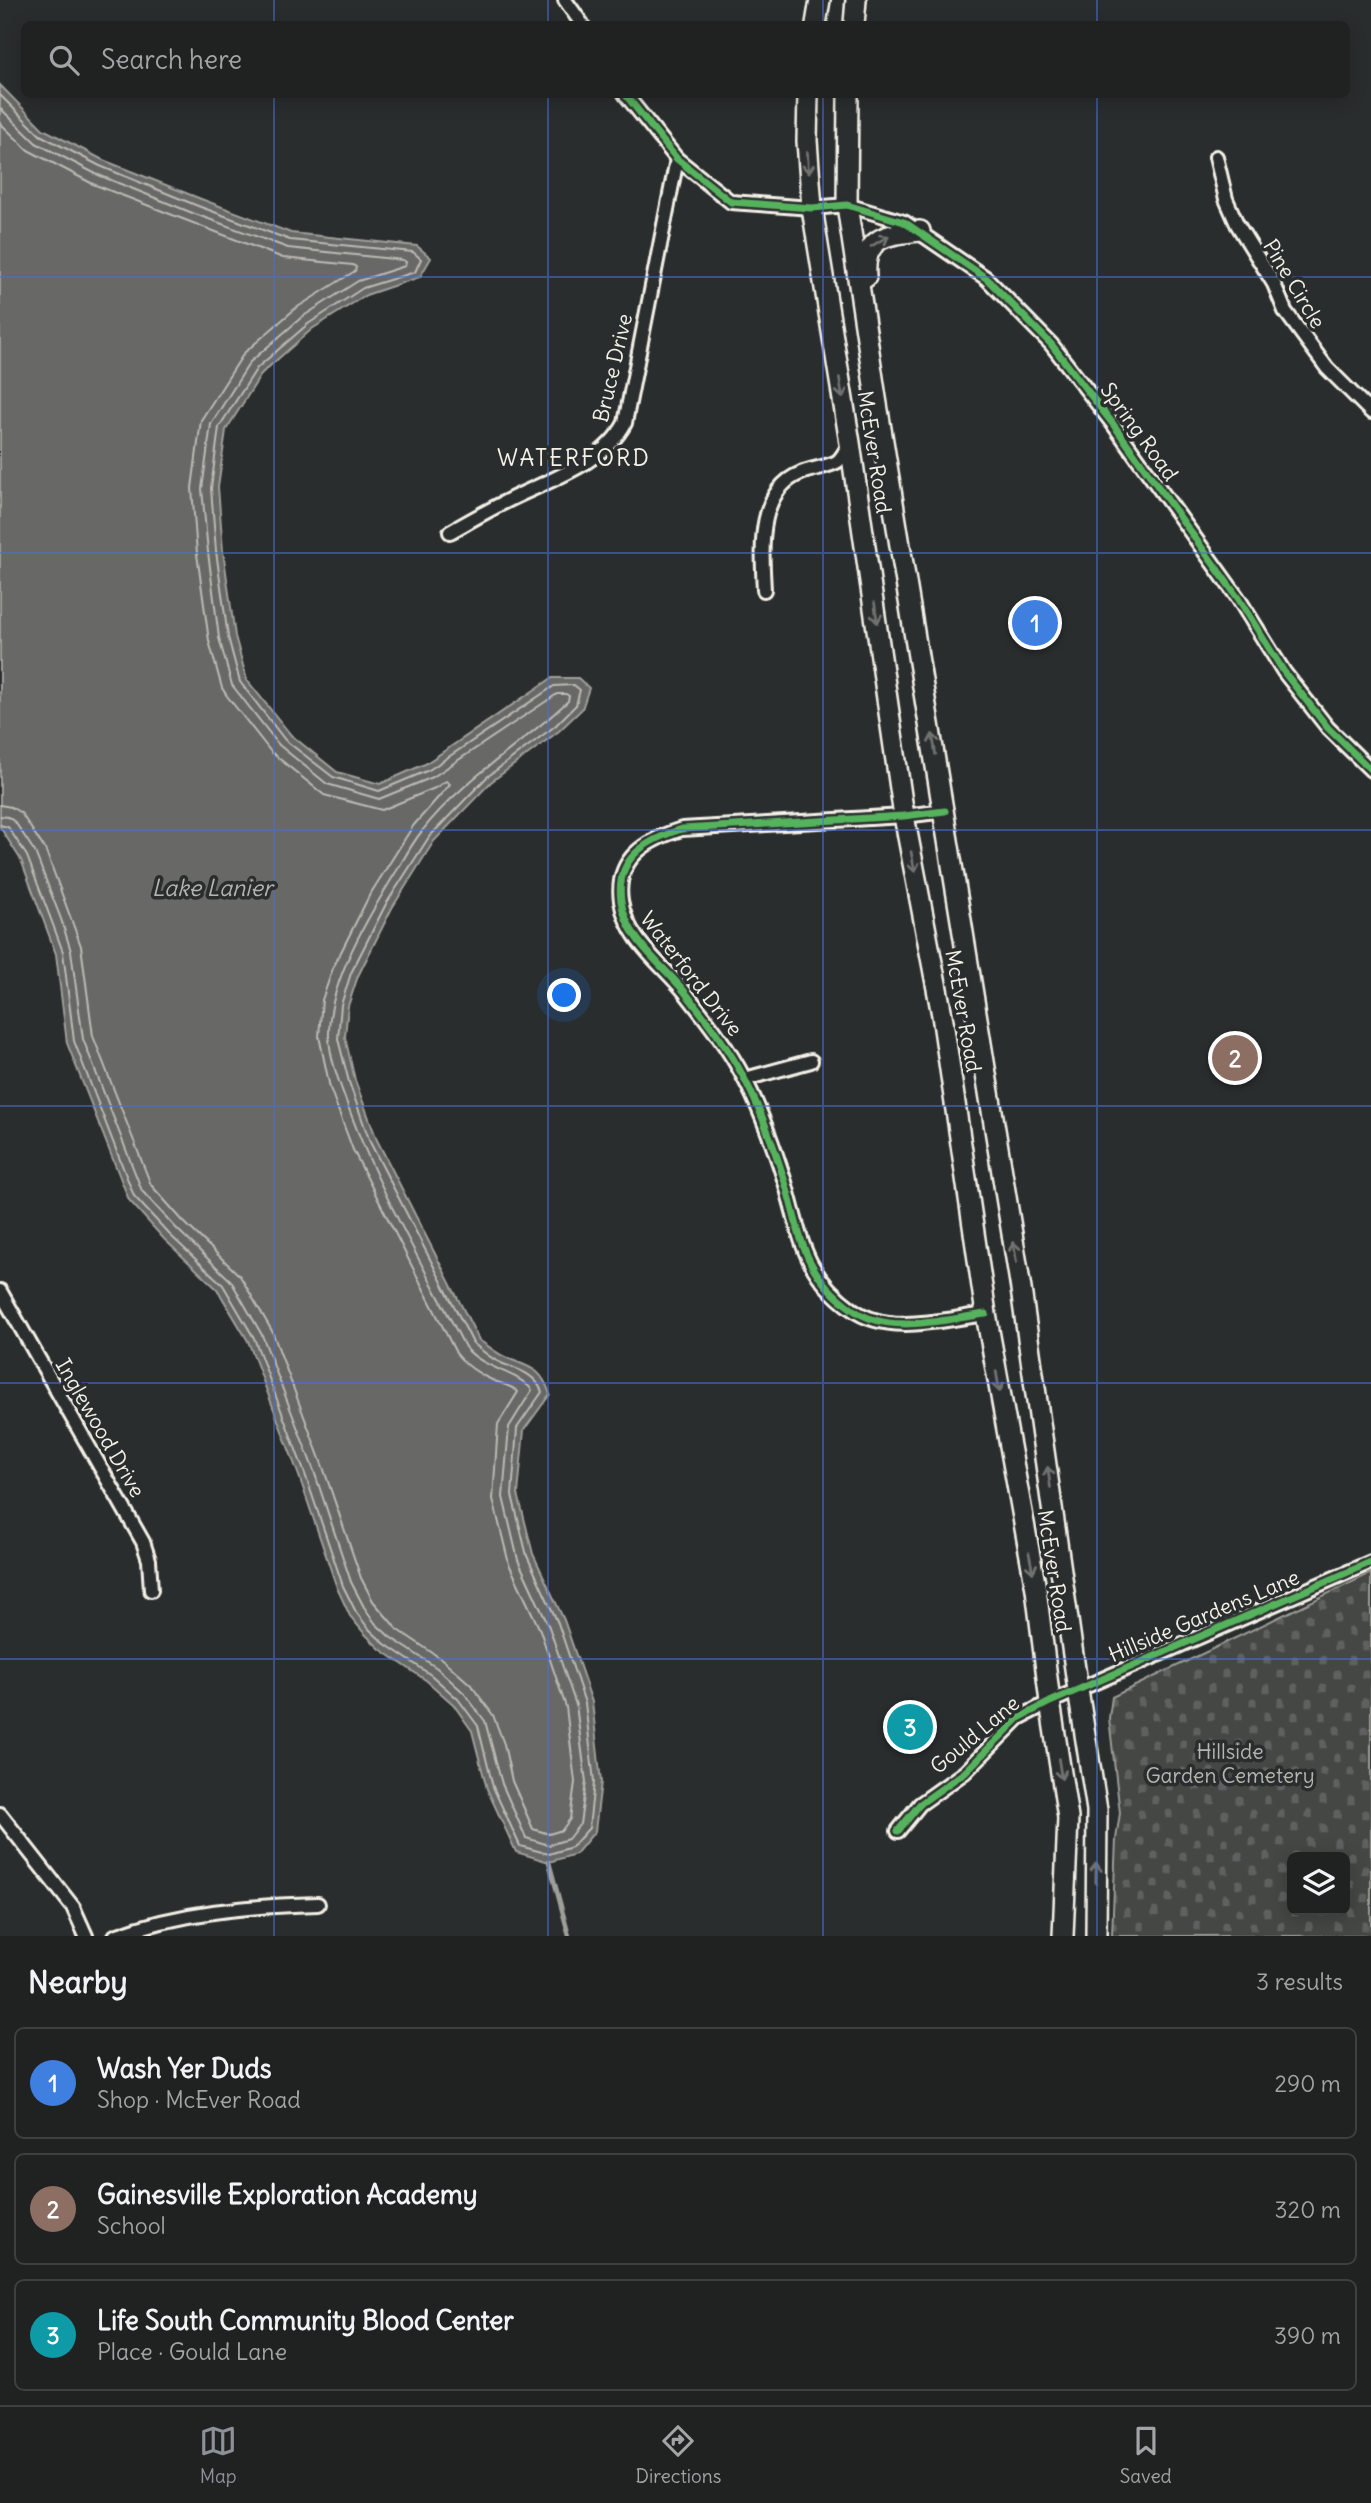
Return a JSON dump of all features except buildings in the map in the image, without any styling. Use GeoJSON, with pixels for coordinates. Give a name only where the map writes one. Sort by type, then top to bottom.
{"type":"FeatureCollection","features":[{"type":"Feature","properties":{"kind":"main road"},"geometry":{"type":"LineString","coordinates":[[816,21],[820,0]]}},
{"type":"Feature","properties":{"kind":"main road"},"geometry":{"type":"LineString","coordinates":[[854,21],[856,0]]}},
{"type":"Feature","properties":{"kind":"main road","name":"McEver Road"},"geometry":{"type":"LineString","coordinates":[[808,98],[807,141],[812,208],[850,443],[904,816],[942,1015],[986,1314],[1036,1589],[1049,1702],[1068,1818],[1063,1936]]}},
{"type":"Feature","properties":{"kind":"main road","name":"McEver Road"},"geometry":{"type":"LineString","coordinates":[[848,98],[847,205],[1021,1289],[1097,1810],[1096,1936]]}},
{"type":"Feature","properties":{"kind":"main road"},"geometry":{"type":"LineString","coordinates":[[876,398],[880,375],[866,280],[866,254],[880,238],[919,231]]}},
{"type":"Feature","properties":{"kind":"street"},"geometry":{"type":"LineString","coordinates":[[565,0],[580,21]]}},
{"type":"Feature","properties":{"kind":"street","name":"Spring Road"},"geometry":{"type":"LineString","coordinates":[[628,98],[677,159],[731,202],[812,208],[847,205],[904,222],[986,278],[1051,345],[1113,424],[1238,598],[1284,672],[1328,728],[1371,770]]}},
{"type":"Feature","properties":{"kind":"street","name":"Pine Circle"},"geometry":{"type":"LineString","coordinates":[[1216,157],[1226,200],[1237,224],[1268,274],[1285,311],[1327,368],[1371,412]]}},
{"type":"Feature","properties":{"kind":"street","name":"Bruce Drive"},"geometry":{"type":"LineString","coordinates":[[450,532],[576,467],[606,448],[617,437],[625,423],[677,159]]}},
{"type":"Feature","properties":{"kind":"street"},"geometry":{"type":"LineString","coordinates":[[764,590],[764,525],[775,494],[797,474],[837,462],[850,443]]}},
{"type":"Feature","properties":{"kind":"street","name":"Waterford Drive"},"geometry":{"type":"LineString","coordinates":[[945,811],[682,830],[659,836],[640,847],[629,860],[622,878],[621,899],[624,916],[633,933],[715,1032],[745,1079],[784,1180],[808,1262],[824,1285],[852,1309],[878,1321],[912,1324],[986,1314]]}},
{"type":"Feature","properties":{"kind":"street"},"geometry":{"type":"LineString","coordinates":[[745,1079],[811,1061]]}},
{"type":"Feature","properties":{"kind":"street","name":"Inglewood Drive"},"geometry":{"type":"LineString","coordinates":[[0,1291],[143,1542],[149,1560],[151,1590]]}},
{"type":"Feature","properties":{"kind":"street","name":"Hillside Gardens Lane"},"geometry":{"type":"LineString","coordinates":[[1049,1702],[1371,1562]]}},
{"type":"Feature","properties":{"kind":"street","name":"Gould Lane"},"geometry":{"type":"LineString","coordinates":[[898,1831],[920,1804],[965,1772],[1018,1718],[1049,1702]]}},
{"type":"Feature","properties":{"kind":"street"},"geometry":{"type":"LineString","coordinates":[[0,1814],[73,1907],[86,1936]]}},
{"type":"Feature","properties":{"kind":"street"},"geometry":{"type":"LineString","coordinates":[[115,1936],[143,1926],[199,1913],[318,1904]]}},
{"type":"Feature","properties":{"kind":"green space","name":"Hillside Garden Cemetery"},"geometry":{"type":"Polygon","coordinates":[[[1371,1573],[1371,1936],[1112,1936],[1116,1839],[1120,1813],[1109,1718],[1112,1697],[1371,1573]]]}},
{"type":"Feature","properties":{"kind":"water","name":"Lake Lanier"},"geometry":{"type":"Polygon","coordinates":[[[0,85],[43,129],[103,160],[291,233],[417,246],[431,258],[420,277],[366,295],[312,329],[262,373],[226,430],[218,487],[223,551],[235,636],[247,680],[291,735],[337,772],[380,784],[425,764],[552,678],[578,678],[589,688],[582,709],[559,731],[491,782],[434,841],[392,908],[358,976],[348,1006],[345,1037],[355,1080],[377,1140],[479,1340],[500,1354],[537,1372],[550,1394],[524,1430],[518,1494],[533,1554],[564,1620],[592,1702],[601,1782],[595,1831],[576,1854],[549,1862],[516,1852],[487,1789],[472,1731],[453,1704],[427,1681],[380,1649],[350,1616],[337,1588],[299,1476],[248,1341],[217,1289],[164,1239],[129,1200],[67,1043],[56,954],[21,860],[0,827],[0,85]]]}},
{"type":"Feature","properties":{"kind":"waterway"},"geometry":{"type":"LineString","coordinates":[[549,1862],[569,1936]]}},
{"type":"Feature","properties":{"kind":"cycle path"},"geometry":{"type":"LineString","coordinates":[[628,98],[677,159],[731,202],[812,208],[847,205],[904,222],[986,278],[1051,344],[1113,424],[1238,598],[1284,672],[1328,728],[1371,770]]}},
{"type":"Feature","properties":{"kind":"cycle path"},"geometry":{"type":"LineString","coordinates":[[945,811],[904,816],[682,829],[645,845],[628,862],[620,886],[621,901],[630,928],[700,1012],[724,1044],[744,1078],[772,1142],[806,1252],[823,1282],[852,1309],[883,1322],[917,1324],[986,1314]]}},
{"type":"Feature","properties":{"kind":"cycle path"},"geometry":{"type":"LineString","coordinates":[[898,1831],[920,1804],[965,1772],[1019,1718],[1371,1562]]}},
{"type":"Feature","properties":{"kind":"place","name":"Wash Yer Duds"},"geometry":{"type":"Point","coordinates":[1035,623]}},
{"type":"Feature","properties":{"kind":"place","name":"Gainesville Exploration Academy"},"geometry":{"type":"Point","coordinates":[1235,1058]}},
{"type":"Feature","properties":{"kind":"place","name":"Life South Community Blood Center"},"geometry":{"type":"Point","coordinates":[910,1727]}},
{"type":"Feature","properties":{"kind":"district","name":"WATERFORD"},"geometry":{"type":"Point","coordinates":[574,458]}}]}
